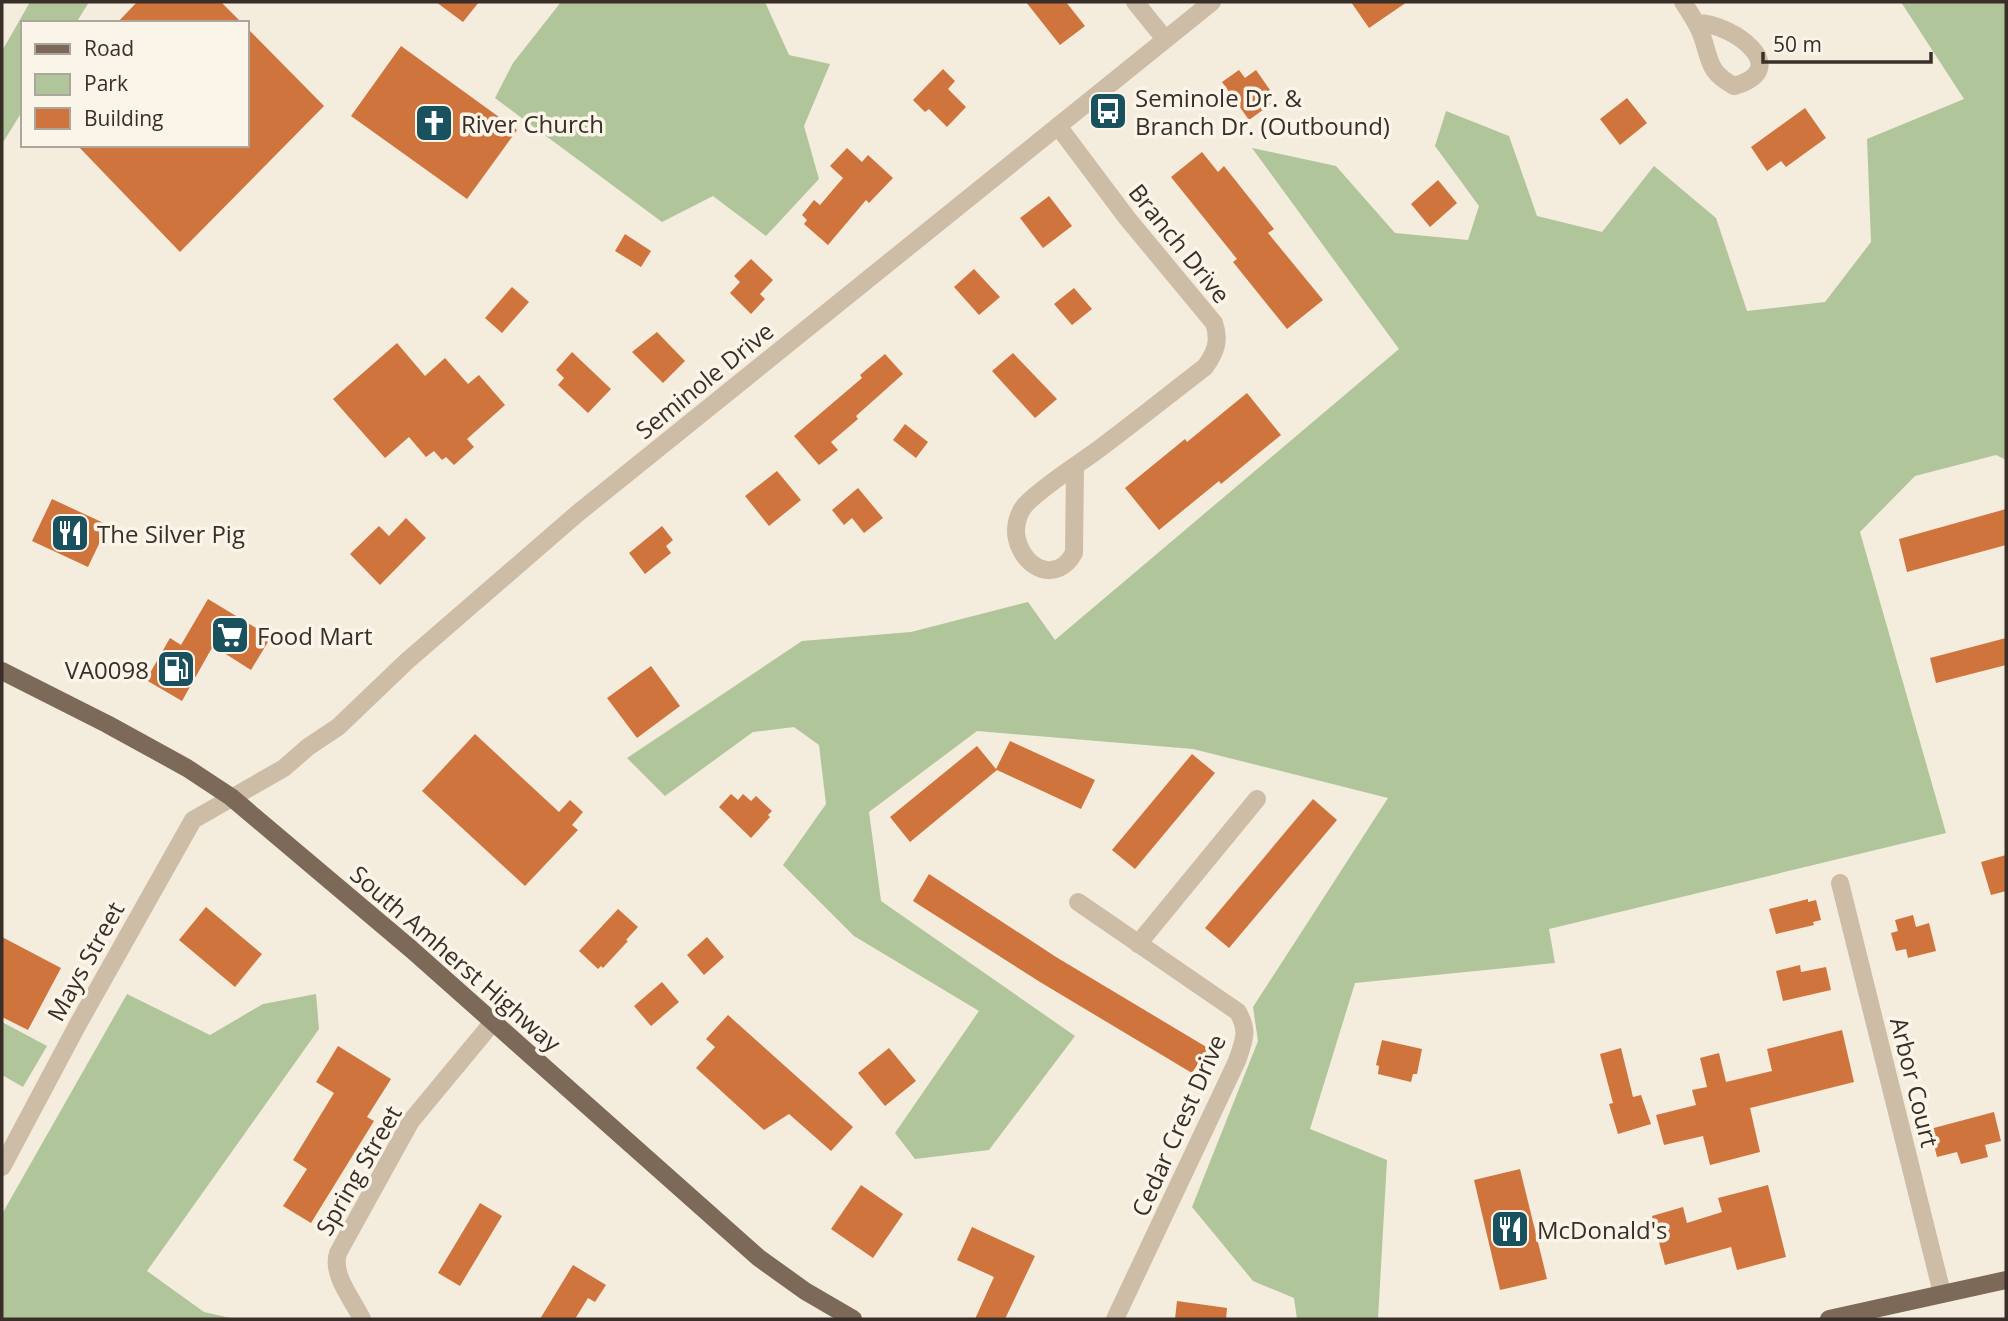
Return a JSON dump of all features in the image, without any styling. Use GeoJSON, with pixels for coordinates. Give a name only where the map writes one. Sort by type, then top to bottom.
{"type":"FeatureCollection","features":[{"type":"Feature","properties":{"kind":"main road","name":"South Amherst Highway"},"geometry":{"type":"LineString","coordinates":[[2,671],[187,768],[231,797],[312,864],[760,1258],[805,1291],[853,1319]]}},
{"type":"Feature","properties":{"kind":"main road"},"geometry":{"type":"LineString","coordinates":[[1829,1319],[2006,1280]]}},
{"type":"Feature","properties":{"kind":"street"},"geometry":{"type":"LineString","coordinates":[[1135,2],[1165,39]]}},
{"type":"Feature","properties":{"kind":"street","name":"Seminole Drive"},"geometry":{"type":"LineString","coordinates":[[231,797],[284,768],[308,747],[338,727],[407,660],[578,513],[1212,2]]}},
{"type":"Feature","properties":{"kind":"street"},"geometry":{"type":"LineString","coordinates":[[1683,2],[1697,23]]}},
{"type":"Feature","properties":{"kind":"street","name":"Branch Drive"},"geometry":{"type":"LineString","coordinates":[[1058,126],[1127,218],[1214,323],[1217,342],[1213,355],[1205,366],[1026,504],[1016,527],[1017,540],[1025,556],[1033,564],[1046,570],[1056,570],[1068,563],[1074,553],[1075,467]]}},
{"type":"Feature","properties":{"kind":"street","name":"Mays Street"},"geometry":{"type":"LineString","coordinates":[[2,1167],[76,1026],[193,820],[231,797]]}},
{"type":"Feature","properties":{"kind":"street"},"geometry":{"type":"LineString","coordinates":[[1138,944],[1257,799]]}},
{"type":"Feature","properties":{"kind":"street","name":"Arbor Court"},"geometry":{"type":"LineString","coordinates":[[1840,883],[1942,1293]]}},
{"type":"Feature","properties":{"kind":"street","name":"Cedar Crest Drive"},"geometry":{"type":"LineString","coordinates":[[1078,902],[1238,1012],[1244,1024],[1245,1037],[1237,1061],[1115,1319]]}},
{"type":"Feature","properties":{"kind":"street","name":"Spring Street"},"geometry":{"type":"LineString","coordinates":[[362,1319],[337,1272],[338,1253],[411,1121],[493,1022]]}},
{"type":"Feature","properties":{"kind":"green space"},"geometry":{"type":"Polygon","coordinates":[[[30,2],[89,2],[77,21],[21,21],[21,113],[2,144],[2,51],[30,2]]]}},
{"type":"Feature","properties":{"kind":"green space"},"geometry":{"type":"Polygon","coordinates":[[[561,2],[765,2],[789,55],[830,64],[804,126],[819,179],[766,236],[713,196],[662,222],[495,98],[513,63],[561,2]]]}},
{"type":"Feature","properties":{"kind":"green space"},"geometry":{"type":"Polygon","coordinates":[[[1901,2],[2006,2],[2006,460],[1996,455],[1915,476],[1860,532],[1946,833],[1549,929],[1555,963],[1355,983],[1310,1129],[1387,1160],[1378,1319],[1297,1319],[1294,1298],[1253,1281],[1192,1207],[1258,1041],[1253,1007],[1388,798],[1193,749],[977,731],[869,812],[881,901],[1075,1036],[989,1150],[915,1159],[895,1133],[979,1011],[854,936],[783,865],[826,804],[819,745],[794,727],[753,732],[665,796],[627,758],[802,641],[911,632],[1028,602],[1055,640],[1399,349],[1252,148],[1336,166],[1395,233],[1468,240],[1479,206],[1435,146],[1446,111],[1509,136],[1537,216],[1602,232],[1654,166],[1716,218],[1747,311],[1825,302],[1871,242],[1867,139],[1964,99],[1901,2]]]}},
{"type":"Feature","properties":{"kind":"green space"},"geometry":{"type":"Polygon","coordinates":[[[127,994],[210,1035],[263,1004],[316,994],[319,1029],[147,1271],[204,1312],[235,1319],[2,1319],[2,1214],[127,994]]]}},
{"type":"Feature","properties":{"kind":"green space"},"geometry":{"type":"Polygon","coordinates":[[[2,1022],[47,1046],[23,1087],[2,1075],[2,1022]]]}},
{"type":"Feature","properties":{"kind":"building"},"geometry":{"type":"Polygon","coordinates":[[[137,2],[221,2],[240,21],[119,21],[137,2]]]}},
{"type":"Feature","properties":{"kind":"building"},"geometry":{"type":"Polygon","coordinates":[[[436,2],[479,2],[463,22],[436,2]]]}},
{"type":"Feature","properties":{"kind":"building"},"geometry":{"type":"Polygon","coordinates":[[[1026,2],[1066,2],[1085,26],[1060,45],[1026,2]]]}},
{"type":"Feature","properties":{"kind":"building"},"geometry":{"type":"Polygon","coordinates":[[[1351,2],[1407,2],[1369,28],[1351,2]]]}},
{"type":"Feature","properties":{"kind":"building"},"geometry":{"type":"Polygon","coordinates":[[[248,29],[324,106],[180,252],[79,147],[248,147],[248,29]]]}},
{"type":"Feature","properties":{"kind":"building","name":"River Church"},"geometry":{"type":"Polygon","coordinates":[[[401,46],[517,130],[467,199],[351,116],[401,46]]]}},
{"type":"Feature","properties":{"kind":"building"},"geometry":{"type":"Polygon","coordinates":[[[943,69],[955,81],[948,89],[966,107],[947,127],[929,109],[925,112],[913,100],[943,69]]]}},
{"type":"Feature","properties":{"kind":"building"},"geometry":{"type":"Polygon","coordinates":[[[1239,70],[1245,78],[1256,70],[1270,90],[1264,94],[1271,104],[1249,120],[1222,82],[1239,70]]]}},
{"type":"Feature","properties":{"kind":"building"},"geometry":{"type":"Polygon","coordinates":[[[1627,98],[1647,123],[1620,145],[1600,119],[1627,98]]]}},
{"type":"Feature","properties":{"kind":"building"},"geometry":{"type":"Polygon","coordinates":[[[1805,108],[1826,138],[1786,167],[1781,161],[1767,171],[1751,147],[1805,108]]]}},
{"type":"Feature","properties":{"kind":"building"},"geometry":{"type":"Polygon","coordinates":[[[847,148],[862,162],[868,155],[893,178],[869,203],[866,200],[828,245],[804,224],[807,220],[802,215],[814,200],[820,205],[843,178],[830,166],[847,148]]]}},
{"type":"Feature","properties":{"kind":"building"},"geometry":{"type":"Polygon","coordinates":[[[1202,152],[1218,172],[1224,166],[1274,229],[1268,233],[1323,300],[1287,329],[1233,262],[1237,259],[1171,177],[1202,152]]]}},
{"type":"Feature","properties":{"kind":"building"},"geometry":{"type":"Polygon","coordinates":[[[1438,180],[1457,203],[1430,227],[1411,204],[1438,180]]]}},
{"type":"Feature","properties":{"kind":"building"},"geometry":{"type":"Polygon","coordinates":[[[1049,196],[1072,226],[1043,248],[1020,218],[1049,196]]]}},
{"type":"Feature","properties":{"kind":"building"},"geometry":{"type":"Polygon","coordinates":[[[625,234],[651,251],[641,267],[615,251],[625,234]]]}},
{"type":"Feature","properties":{"kind":"building"},"geometry":{"type":"Polygon","coordinates":[[[751,259],[773,280],[760,294],[765,299],[751,314],[730,293],[740,282],[734,276],[751,259]]]}},
{"type":"Feature","properties":{"kind":"building"},"geometry":{"type":"Polygon","coordinates":[[[974,269],[1000,297],[979,315],[954,287],[974,269]]]}},
{"type":"Feature","properties":{"kind":"building"},"geometry":{"type":"Polygon","coordinates":[[[512,287],[529,302],[502,333],[485,318],[512,287]]]}},
{"type":"Feature","properties":{"kind":"building"},"geometry":{"type":"Polygon","coordinates":[[[1074,288],[1092,309],[1072,325],[1054,304],[1074,288]]]}},
{"type":"Feature","properties":{"kind":"building"},"geometry":{"type":"Polygon","coordinates":[[[657,332],[685,361],[663,383],[632,352],[657,332]]]}},
{"type":"Feature","properties":{"kind":"building"},"geometry":{"type":"Polygon","coordinates":[[[397,343],[425,376],[445,358],[468,384],[479,375],[505,405],[467,439],[474,447],[454,465],[446,457],[442,460],[434,451],[426,457],[409,437],[385,458],[333,399],[397,343]]]}},
{"type":"Feature","properties":{"kind":"building"},"geometry":{"type":"Polygon","coordinates":[[[572,352],[611,389],[588,413],[558,385],[564,378],[556,370],[572,352]]]}},
{"type":"Feature","properties":{"kind":"building"},"geometry":{"type":"Polygon","coordinates":[[[1013,353],[1057,399],[1035,418],[992,371],[1013,353]]]}},
{"type":"Feature","properties":{"kind":"building"},"geometry":{"type":"Polygon","coordinates":[[[885,354],[903,374],[831,442],[838,450],[819,465],[794,436],[862,378],[860,375],[885,354]]]}},
{"type":"Feature","properties":{"kind":"building"},"geometry":{"type":"Polygon","coordinates":[[[1247,393],[1281,435],[1159,530],[1125,488],[1247,393]]]}},
{"type":"Feature","properties":{"kind":"building"},"geometry":{"type":"Polygon","coordinates":[[[905,424],[928,442],[916,458],[893,440],[905,424]]]}},
{"type":"Feature","properties":{"kind":"building"},"geometry":{"type":"Polygon","coordinates":[[[777,471],[801,500],[769,526],[745,496],[777,471]]]}},
{"type":"Feature","properties":{"kind":"building"},"geometry":{"type":"Polygon","coordinates":[[[858,488],[883,518],[864,533],[852,518],[844,525],[832,510],[858,488]]]}},
{"type":"Feature","properties":{"kind":"building","name":"The Silver Pig"},"geometry":{"type":"Polygon","coordinates":[[[52,499],[108,525],[88,567],[32,541],[52,499]]]}},
{"type":"Feature","properties":{"kind":"building"},"geometry":{"type":"Polygon","coordinates":[[[2006,509],[2006,545],[1907,572],[1899,539],[2006,509]]]}},
{"type":"Feature","properties":{"kind":"building"},"geometry":{"type":"Polygon","coordinates":[[[406,518],[426,538],[380,585],[350,554],[379,526],[389,536],[406,518]]]}},
{"type":"Feature","properties":{"kind":"building"},"geometry":{"type":"Polygon","coordinates":[[[662,526],[673,540],[666,546],[671,553],[645,574],[629,553],[662,526]]]}},
{"type":"Feature","properties":{"kind":"building"},"geometry":{"type":"Polygon","coordinates":[[[208,599],[271,637],[251,670],[213,646],[182,701],[146,680],[170,638],[181,645],[208,599]]]}},
{"type":"Feature","properties":{"kind":"building"},"geometry":{"type":"Polygon","coordinates":[[[2006,638],[2006,665],[1936,683],[1930,658],[2006,638]]]}},
{"type":"Feature","properties":{"kind":"building"},"geometry":{"type":"Polygon","coordinates":[[[651,666],[680,706],[637,738],[607,698],[651,666]]]}},
{"type":"Feature","properties":{"kind":"building"},"geometry":{"type":"Polygon","coordinates":[[[475,734],[559,812],[570,800],[583,812],[572,825],[578,830],[525,886],[422,791],[475,734]]]}},
{"type":"Feature","properties":{"kind":"building"},"geometry":{"type":"Polygon","coordinates":[[[1010,741],[1095,780],[1081,809],[997,770],[910,842],[890,817],[977,746],[996,769],[1010,741]]]}},
{"type":"Feature","properties":{"kind":"building"},"geometry":{"type":"Polygon","coordinates":[[[1192,754],[1215,773],[1135,869],[1112,850],[1192,754]]]}},
{"type":"Feature","properties":{"kind":"building"},"geometry":{"type":"Polygon","coordinates":[[[731,794],[738,800],[743,794],[751,801],[756,796],[772,811],[768,815],[770,817],[751,838],[719,807],[731,794]]]}},
{"type":"Feature","properties":{"kind":"building"},"geometry":{"type":"Polygon","coordinates":[[[1313,799],[1337,820],[1229,948],[1205,928],[1313,799]]]}},
{"type":"Feature","properties":{"kind":"building"},"geometry":{"type":"Polygon","coordinates":[[[2006,855],[2006,891],[1991,895],[1981,862],[2006,855]]]}},
{"type":"Feature","properties":{"kind":"building"},"geometry":{"type":"Polygon","coordinates":[[[929,874],[1056,957],[1208,1048],[1192,1073],[1040,982],[913,901],[929,874]]]}},
{"type":"Feature","properties":{"kind":"building"},"geometry":{"type":"Polygon","coordinates":[[[1808,899],[1808,902],[1816,900],[1821,920],[1813,922],[1814,925],[1776,934],[1769,909],[1808,899]]]}},
{"type":"Feature","properties":{"kind":"building"},"geometry":{"type":"Polygon","coordinates":[[[206,907],[262,954],[235,987],[179,940],[206,907]]]}},
{"type":"Feature","properties":{"kind":"building"},"geometry":{"type":"Polygon","coordinates":[[[618,909],[638,927],[603,968],[601,966],[598,969],[579,951],[618,909]]]}},
{"type":"Feature","properties":{"kind":"building"},"geometry":{"type":"Polygon","coordinates":[[[1913,915],[1916,927],[1929,923],[1936,951],[1908,958],[1906,949],[1896,951],[1891,933],[1898,931],[1895,920],[1913,915]]]}},
{"type":"Feature","properties":{"kind":"building"},"geometry":{"type":"Polygon","coordinates":[[[2,937],[61,968],[28,1030],[2,1017],[2,937]]]}},
{"type":"Feature","properties":{"kind":"building"},"geometry":{"type":"Polygon","coordinates":[[[707,937],[724,957],[704,975],[687,955],[707,937]]]}},
{"type":"Feature","properties":{"kind":"building"},"geometry":{"type":"Polygon","coordinates":[[[1800,965],[1801,972],[1826,967],[1831,990],[1783,1001],[1776,971],[1800,965]]]}},
{"type":"Feature","properties":{"kind":"building"},"geometry":{"type":"Polygon","coordinates":[[[662,982],[679,1002],[651,1026],[634,1006],[662,982]]]}},
{"type":"Feature","properties":{"kind":"building"},"geometry":{"type":"Polygon","coordinates":[[[728,1015],[853,1127],[831,1151],[789,1114],[764,1130],[696,1068],[715,1047],[706,1039],[728,1015]]]}},
{"type":"Feature","properties":{"kind":"building"},"geometry":{"type":"Polygon","coordinates":[[[1842,1030],[1854,1082],[1750,1108],[1760,1152],[1710,1165],[1703,1136],[1664,1145],[1656,1115],[1696,1105],[1692,1090],[1707,1087],[1700,1058],[1719,1053],[1726,1082],[1772,1071],[1767,1049],[1842,1030]]]}},
{"type":"Feature","properties":{"kind":"building"},"geometry":{"type":"Polygon","coordinates":[[[1382,1040],[1422,1049],[1417,1074],[1413,1074],[1411,1082],[1378,1074],[1379,1066],[1376,1065],[1382,1040]]]}},
{"type":"Feature","properties":{"kind":"building"},"geometry":{"type":"Polygon","coordinates":[[[338,1046],[391,1079],[367,1117],[374,1121],[311,1223],[283,1206],[307,1169],[293,1160],[334,1093],[316,1082],[338,1046]]]}},
{"type":"Feature","properties":{"kind":"building"},"geometry":{"type":"Polygon","coordinates":[[[889,1048],[916,1081],[885,1106],[858,1073],[889,1048]]]}},
{"type":"Feature","properties":{"kind":"building"},"geometry":{"type":"Polygon","coordinates":[[[1621,1048],[1633,1097],[1641,1095],[1651,1124],[1618,1134],[1609,1104],[1613,1103],[1600,1054],[1621,1048]]]}},
{"type":"Feature","properties":{"kind":"building"},"geometry":{"type":"Polygon","coordinates":[[[1994,1112],[2001,1141],[1985,1145],[1988,1157],[1961,1164],[1957,1152],[1937,1157],[1930,1129],[1994,1112]]]}},
{"type":"Feature","properties":{"kind":"building","name":"McDonald's"},"geometry":{"type":"Polygon","coordinates":[[[1520,1169],[1547,1279],[1500,1290],[1474,1180],[1520,1169]]]}},
{"type":"Feature","properties":{"kind":"building"},"geometry":{"type":"Polygon","coordinates":[[[861,1185],[903,1214],[873,1258],[831,1229],[861,1185]]]}},
{"type":"Feature","properties":{"kind":"building"},"geometry":{"type":"Polygon","coordinates":[[[1768,1185],[1786,1257],[1737,1270],[1731,1247],[1665,1265],[1652,1216],[1683,1207],[1687,1223],[1722,1212],[1718,1198],[1768,1185]]]}},
{"type":"Feature","properties":{"kind":"building"},"geometry":{"type":"Polygon","coordinates":[[[480,1203],[502,1216],[460,1286],[438,1273],[480,1203]]]}},
{"type":"Feature","properties":{"kind":"building"},"geometry":{"type":"Polygon","coordinates":[[[972,1227],[1035,1256],[1005,1319],[975,1319],[994,1277],[957,1260],[972,1227]]]}},
{"type":"Feature","properties":{"kind":"building"},"geometry":{"type":"Polygon","coordinates":[[[573,1265],[606,1285],[595,1302],[588,1298],[575,1319],[540,1319],[573,1265]]]}},
{"type":"Feature","properties":{"kind":"building"},"geometry":{"type":"Polygon","coordinates":[[[1177,1301],[1227,1308],[1226,1319],[1175,1319],[1177,1301]]]}},
{"type":"Feature","properties":{"kind":"place","name":"Seminole Dr. & Branch Dr. (Outbound)"},"geometry":{"type":"Point","coordinates":[1108,111]}},
{"type":"Feature","properties":{"kind":"place","name":"River Church"},"geometry":{"type":"Point","coordinates":[434,123]}},
{"type":"Feature","properties":{"kind":"place","name":"The Silver Pig"},"geometry":{"type":"Point","coordinates":[70,533]}},
{"type":"Feature","properties":{"kind":"place","name":"Food Mart"},"geometry":{"type":"Point","coordinates":[230,635]}},
{"type":"Feature","properties":{"kind":"place","name":"VA0098"},"geometry":{"type":"Point","coordinates":[176,669]}},
{"type":"Feature","properties":{"kind":"place","name":"McDonald's"},"geometry":{"type":"Point","coordinates":[1510,1229]}}]}
